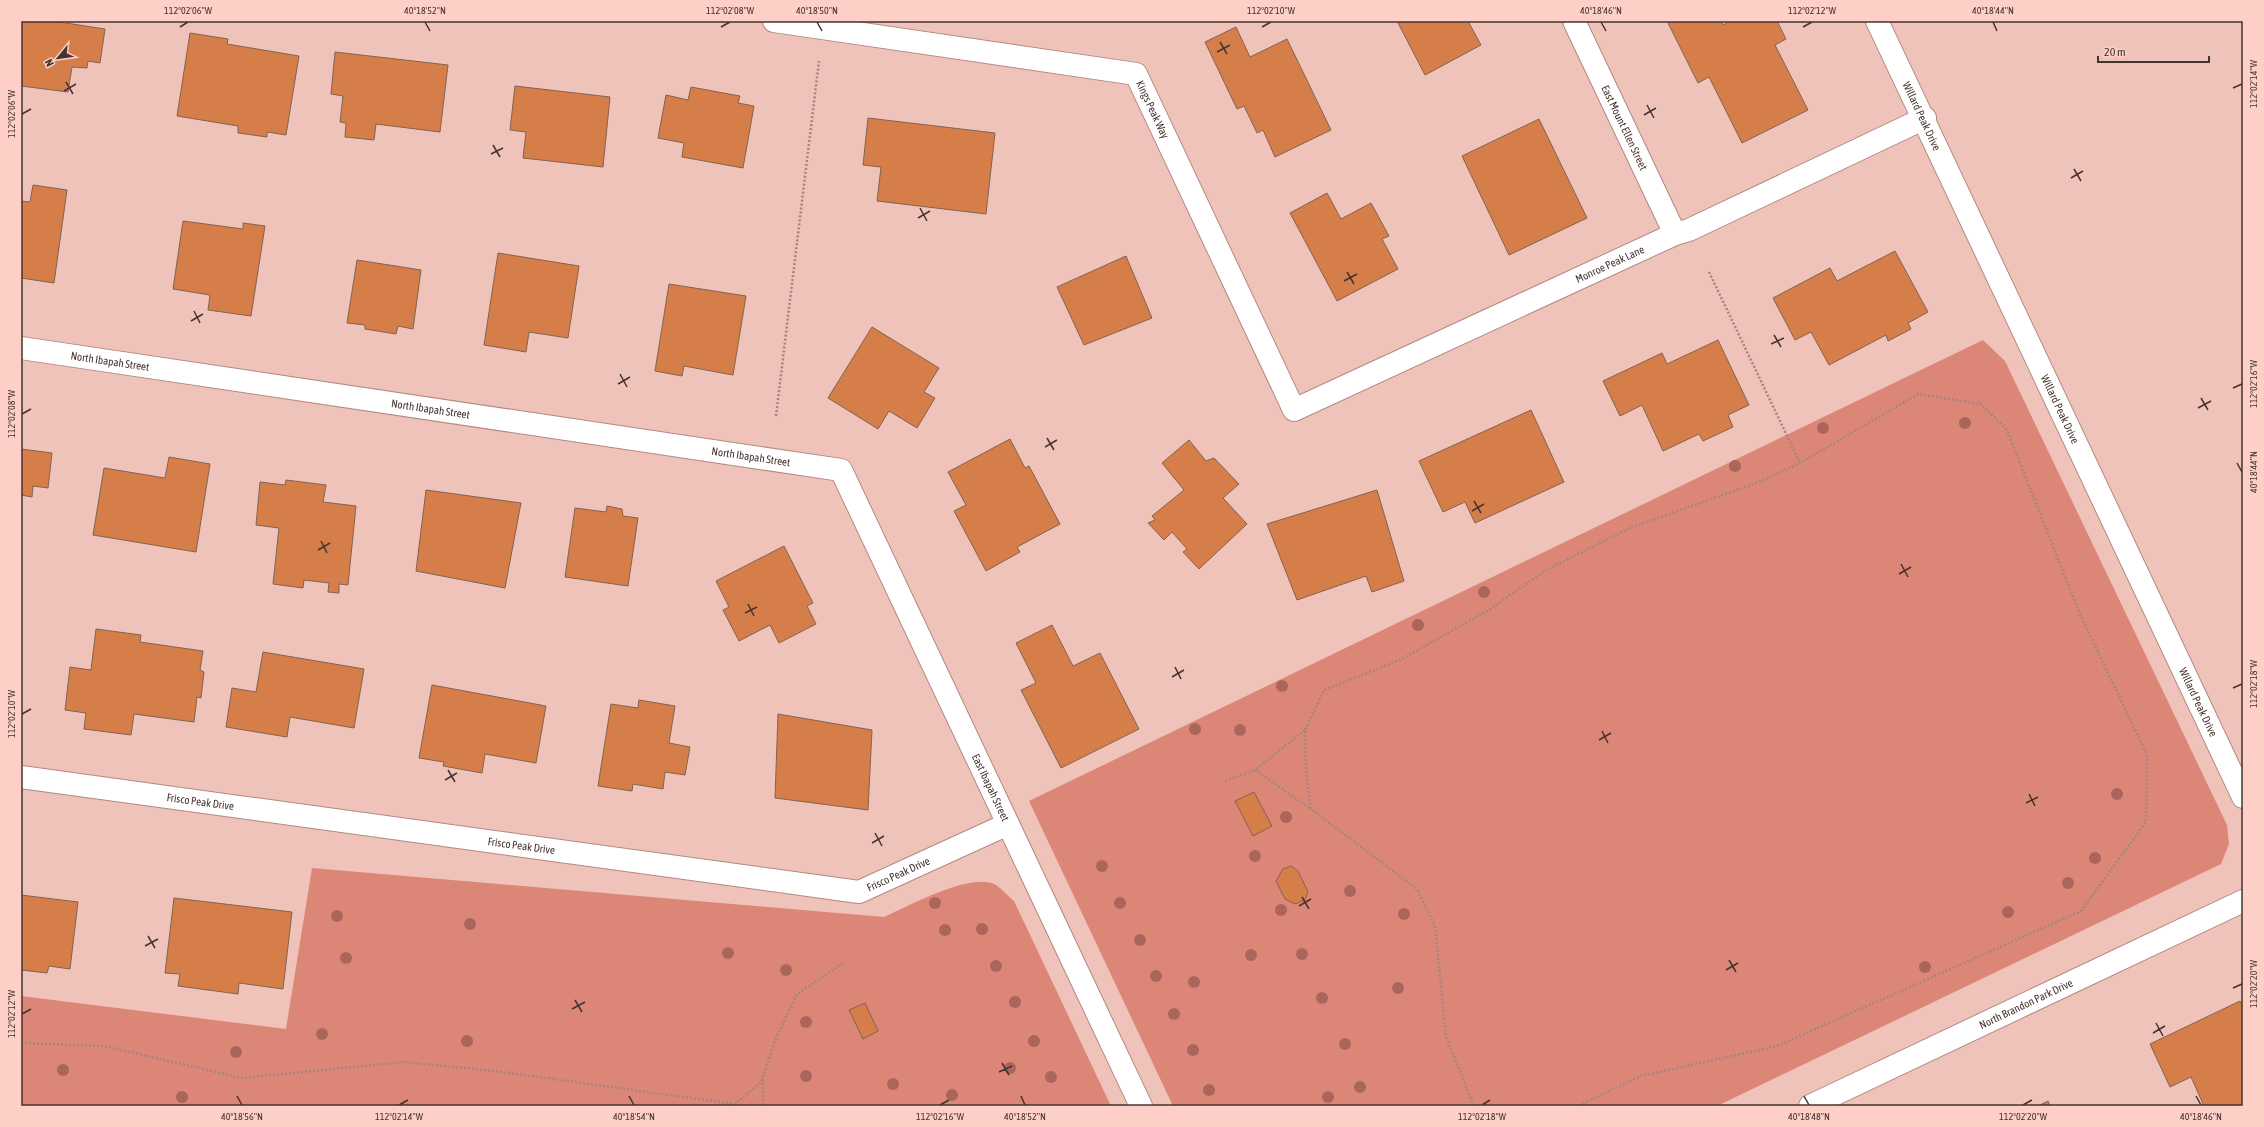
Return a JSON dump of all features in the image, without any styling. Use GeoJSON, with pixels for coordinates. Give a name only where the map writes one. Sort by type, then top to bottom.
{"type":"FeatureCollection","features":[{"type":"Feature","properties":{"kind":"street","name":"Kings Peak Way"},"geometry":{"type":"LineString","coordinates":[[774,21],[1136,74],[1294,410]]}},
{"type":"Feature","properties":{"kind":"street","name":"East Mount Ellen Street"},"geometry":{"type":"LineString","coordinates":[[1574,21],[1675,234]]}},
{"type":"Feature","properties":{"kind":"street","name":"Willard Peak Drive"},"geometry":{"type":"LineString","coordinates":[[1877,21],[1925,118],[2243,798]]}},
{"type":"Feature","properties":{"kind":"street","name":"Monroe Peak Lane"},"geometry":{"type":"LineString","coordinates":[[1294,410],[1675,234],[1689,230],[1925,118]]}},
{"type":"Feature","properties":{"kind":"street","name":"North Ibapah Street"},"geometry":{"type":"LineString","coordinates":[[21,348],[841,470]]}},
{"type":"Feature","properties":{"kind":"street","name":"East Ibapah Street"},"geometry":{"type":"LineString","coordinates":[[841,470],[1141,1106]]}},
{"type":"Feature","properties":{"kind":"street","name":"Frisco Peak Drive"},"geometry":{"type":"LineString","coordinates":[[21,777],[859,892],[1008,824]]}},
{"type":"Feature","properties":{"kind":"street","name":"North Brandon Park Drive"},"geometry":{"type":"LineString","coordinates":[[1810,1106],[2243,901]]}},
{"type":"Feature","properties":{"kind":"path"},"geometry":{"type":"LineString","coordinates":[[776,416],[819,61]]}},
{"type":"Feature","properties":{"kind":"path"},"geometry":{"type":"LineString","coordinates":[[1709,272],[1800,463]]}},
{"type":"Feature","properties":{"kind":"path"},"geometry":{"type":"LineString","coordinates":[[1225,781],[1255,770],[1305,730],[1324,690],[1400,660],[1489,610],[1546,570],[1630,528],[1759,482],[1800,463],[1918,394],[1981,404],[2007,430],[2079,612],[2147,755],[2146,822],[2081,911],[1777,1046],[1641,1076],[1578,1106]]}},
{"type":"Feature","properties":{"kind":"path"},"geometry":{"type":"LineString","coordinates":[[1305,730],[1306,770],[1311,809]]}},
{"type":"Feature","properties":{"kind":"path"},"geometry":{"type":"LineString","coordinates":[[1255,770],[1311,809],[1417,889],[1435,926],[1446,1037],[1474,1106]]}},
{"type":"Feature","properties":{"kind":"path"},"geometry":{"type":"LineString","coordinates":[[21,1043],[104,1046],[242,1078],[404,1062],[495,1071],[735,1105],[761,1082],[776,1038],[796,994],[845,962]]}},
{"type":"Feature","properties":{"kind":"path"},"geometry":{"type":"LineString","coordinates":[[763,1077],[763,1106]]}},
{"type":"Feature","properties":{"kind":"shaded area"},"geometry":{"type":"Polygon","coordinates":[[[1983,340],[2005,361],[2227,825],[2229,844],[2221,864],[1717,1106],[1173,1106],[1029,801],[1983,340]]]}},
{"type":"Feature","properties":{"kind":"shaded area"},"geometry":{"type":"Polygon","coordinates":[[[312,868],[884,917],[956,886],[985,882],[996,885],[1014,901],[1111,1106],[21,1106],[21,996],[286,1029],[312,868]]]}},
{"type":"Feature","properties":{"kind":"building"},"geometry":{"type":"Polygon","coordinates":[[[21,21],[53,21],[105,29],[100,63],[88,61],[87,68],[72,67],[68,92],[21,86],[21,21]]]}},
{"type":"Feature","properties":{"kind":"building"},"geometry":{"type":"Polygon","coordinates":[[[1397,21],[1468,21],[1481,45],[1425,75],[1397,21]]]}},
{"type":"Feature","properties":{"kind":"building"},"geometry":{"type":"Polygon","coordinates":[[[1667,21],[1721,21],[1723,25],[1730,21],[1777,21],[1786,39],[1775,45],[1808,110],[1742,143],[1709,77],[1698,83],[1667,21]]]}},
{"type":"Feature","properties":{"kind":"building"},"geometry":{"type":"Polygon","coordinates":[[[1236,27],[1250,57],[1287,39],[1331,130],[1275,157],[1263,130],[1257,133],[1244,106],[1237,109],[1205,42],[1236,27]]]}},
{"type":"Feature","properties":{"kind":"building"},"geometry":{"type":"Polygon","coordinates":[[[190,33],[228,39],[227,44],[299,56],[286,135],[267,132],[267,137],[238,133],[238,126],[177,116],[190,33]]]}},
{"type":"Feature","properties":{"kind":"building"},"geometry":{"type":"Polygon","coordinates":[[[335,52],[448,65],[440,132],[376,124],[374,140],[345,137],[346,123],[340,122],[343,96],[331,94],[335,52]]]}},
{"type":"Feature","properties":{"kind":"building"},"geometry":{"type":"Polygon","coordinates":[[[515,86],[610,97],[603,167],[523,158],[526,132],[510,130],[515,86]]]}},
{"type":"Feature","properties":{"kind":"building"},"geometry":{"type":"Polygon","coordinates":[[[691,87],[740,96],[738,103],[754,106],[743,168],[682,157],[684,143],[658,138],[666,95],[688,100],[691,87]]]}},
{"type":"Feature","properties":{"kind":"building"},"geometry":{"type":"Polygon","coordinates":[[[868,118],[995,133],[986,214],[877,201],[881,167],[863,165],[868,118]]]}},
{"type":"Feature","properties":{"kind":"building"},"geometry":{"type":"Polygon","coordinates":[[[1539,119],[1587,218],[1509,255],[1462,156],[1539,119]]]}},
{"type":"Feature","properties":{"kind":"building"},"geometry":{"type":"Polygon","coordinates":[[[33,185],[67,190],[54,283],[21,278],[21,201],[30,202],[33,185]]]}},
{"type":"Feature","properties":{"kind":"building"},"geometry":{"type":"Polygon","coordinates":[[[1327,193],[1341,219],[1371,203],[1389,236],[1382,239],[1398,269],[1337,301],[1290,213],[1327,193]]]}},
{"type":"Feature","properties":{"kind":"building"},"geometry":{"type":"Polygon","coordinates":[[[183,221],[243,229],[243,223],[265,226],[251,316],[208,310],[210,295],[173,289],[183,221]]]}},
{"type":"Feature","properties":{"kind":"building"},"geometry":{"type":"Polygon","coordinates":[[[1895,251],[1928,312],[1908,323],[1911,329],[1888,341],[1886,335],[1829,365],[1811,332],[1795,340],[1773,298],[1830,268],[1837,281],[1895,251]]]}},
{"type":"Feature","properties":{"kind":"building"},"geometry":{"type":"Polygon","coordinates":[[[498,253],[579,266],[568,338],[529,332],[526,352],[484,345],[498,253]]]}},
{"type":"Feature","properties":{"kind":"building"},"geometry":{"type":"Polygon","coordinates":[[[1126,256],[1152,318],[1084,345],[1057,287],[1126,256]]]}},
{"type":"Feature","properties":{"kind":"building"},"geometry":{"type":"Polygon","coordinates":[[[357,260],[421,270],[413,329],[398,326],[396,334],[365,329],[365,325],[347,323],[357,260]]]}},
{"type":"Feature","properties":{"kind":"building"},"geometry":{"type":"Polygon","coordinates":[[[669,284],[746,296],[733,375],[684,366],[682,376],[655,371],[669,284]]]}},
{"type":"Feature","properties":{"kind":"building"},"geometry":{"type":"Polygon","coordinates":[[[872,327],[939,368],[924,392],[935,398],[917,428],[889,411],[878,429],[828,398],[872,327]]]}},
{"type":"Feature","properties":{"kind":"building"},"geometry":{"type":"Polygon","coordinates":[[[1718,340],[1749,405],[1728,415],[1733,427],[1703,441],[1699,434],[1663,451],[1642,405],[1620,416],[1603,381],[1662,353],[1667,364],[1718,340]]]}},
{"type":"Feature","properties":{"kind":"building"},"geometry":{"type":"Polygon","coordinates":[[[1531,410],[1564,482],[1475,523],[1465,502],[1443,512],[1419,461],[1531,410]]]}},
{"type":"Feature","properties":{"kind":"building"},"geometry":{"type":"Polygon","coordinates":[[[1010,439],[1025,468],[1029,466],[1060,524],[1017,547],[1020,552],[986,571],[954,511],[966,505],[948,472],[1010,439]]]}},
{"type":"Feature","properties":{"kind":"building"},"geometry":{"type":"Polygon","coordinates":[[[1189,440],[1206,461],[1214,458],[1239,484],[1223,498],[1247,524],[1199,569],[1183,552],[1187,549],[1172,532],[1164,540],[1148,523],[1155,520],[1152,516],[1184,490],[1162,463],[1189,440]]]}},
{"type":"Feature","properties":{"kind":"building"},"geometry":{"type":"Polygon","coordinates":[[[21,449],[52,453],[48,488],[33,486],[32,497],[21,495],[21,449]]]}},
{"type":"Feature","properties":{"kind":"building"},"geometry":{"type":"Polygon","coordinates":[[[169,457],[210,464],[196,552],[93,535],[104,468],[165,478],[169,457]]]}},
{"type":"Feature","properties":{"kind":"building"},"geometry":{"type":"Polygon","coordinates":[[[286,480],[326,485],[323,502],[356,506],[348,585],[339,584],[339,593],[328,592],[329,583],[304,580],[303,588],[273,584],[279,528],[256,525],[260,482],[285,485],[286,480]]]}},
{"type":"Feature","properties":{"kind":"building"},"geometry":{"type":"Polygon","coordinates":[[[426,490],[521,503],[505,588],[416,571],[426,490]]]}},
{"type":"Feature","properties":{"kind":"building"},"geometry":{"type":"Polygon","coordinates":[[[1377,490],[1404,581],[1372,592],[1366,576],[1297,600],[1267,524],[1377,490]]]}},
{"type":"Feature","properties":{"kind":"building"},"geometry":{"type":"Polygon","coordinates":[[[607,506],[622,509],[623,516],[638,518],[628,586],[565,577],[575,508],[606,512],[607,506]]]}},
{"type":"Feature","properties":{"kind":"building"},"geometry":{"type":"Polygon","coordinates":[[[784,546],[813,603],[807,606],[816,624],[779,643],[770,625],[739,641],[723,610],[729,607],[716,581],[784,546]]]}},
{"type":"Feature","properties":{"kind":"building"},"geometry":{"type":"Polygon","coordinates":[[[1052,625],[1073,666],[1100,653],[1139,729],[1061,768],[1021,690],[1036,683],[1016,643],[1052,625]]]}},
{"type":"Feature","properties":{"kind":"building"},"geometry":{"type":"Polygon","coordinates":[[[96,629],[141,635],[140,642],[203,651],[200,670],[204,672],[201,698],[197,697],[194,722],[134,714],[131,735],[84,729],[86,713],[65,710],[70,667],[91,670],[96,629]]]}},
{"type":"Feature","properties":{"kind":"building"},"geometry":{"type":"Polygon","coordinates":[[[263,652],[364,669],[354,728],[290,717],[287,737],[226,727],[232,688],[256,692],[263,652]]]}},
{"type":"Feature","properties":{"kind":"building"},"geometry":{"type":"Polygon","coordinates":[[[432,685],[546,706],[536,763],[485,754],[482,773],[443,766],[444,762],[419,758],[432,685]]]}},
{"type":"Feature","properties":{"kind":"building"},"geometry":{"type":"Polygon","coordinates":[[[639,700],[675,706],[669,743],[690,747],[685,775],[665,772],[663,789],[633,784],[632,791],[598,786],[611,704],[638,708],[639,700]]]}},
{"type":"Feature","properties":{"kind":"building"},"geometry":{"type":"Polygon","coordinates":[[[778,714],[872,730],[868,810],[775,798],[778,714]]]}},
{"type":"Feature","properties":{"kind":"building"},"geometry":{"type":"Polygon","coordinates":[[[1254,792],[1272,826],[1253,836],[1235,801],[1254,792]]]}},
{"type":"Feature","properties":{"kind":"building"},"geometry":{"type":"Polygon","coordinates":[[[1291,866],[1298,871],[1308,892],[1305,900],[1295,904],[1285,899],[1276,881],[1283,869],[1291,866]]]}},
{"type":"Feature","properties":{"kind":"building"},"geometry":{"type":"Polygon","coordinates":[[[21,895],[78,902],[70,969],[49,966],[47,973],[21,970],[21,895]]]}},
{"type":"Feature","properties":{"kind":"building"},"geometry":{"type":"Polygon","coordinates":[[[174,898],[292,912],[283,989],[239,983],[238,994],[178,986],[180,974],[165,973],[174,898]]]}},
{"type":"Feature","properties":{"kind":"building"},"geometry":{"type":"Polygon","coordinates":[[[2240,1001],[2243,1007],[2243,1106],[2204,1106],[2191,1077],[2170,1087],[2150,1044],[2240,1001]]]}},
{"type":"Feature","properties":{"kind":"building"},"geometry":{"type":"Polygon","coordinates":[[[865,1003],[878,1031],[863,1039],[849,1010],[865,1003]]]}},
{"type":"Feature","properties":{"kind":"building"},"geometry":{"type":"Polygon","coordinates":[[[2048,1101],[2050,1106],[2038,1106],[2048,1101]]]}}]}
